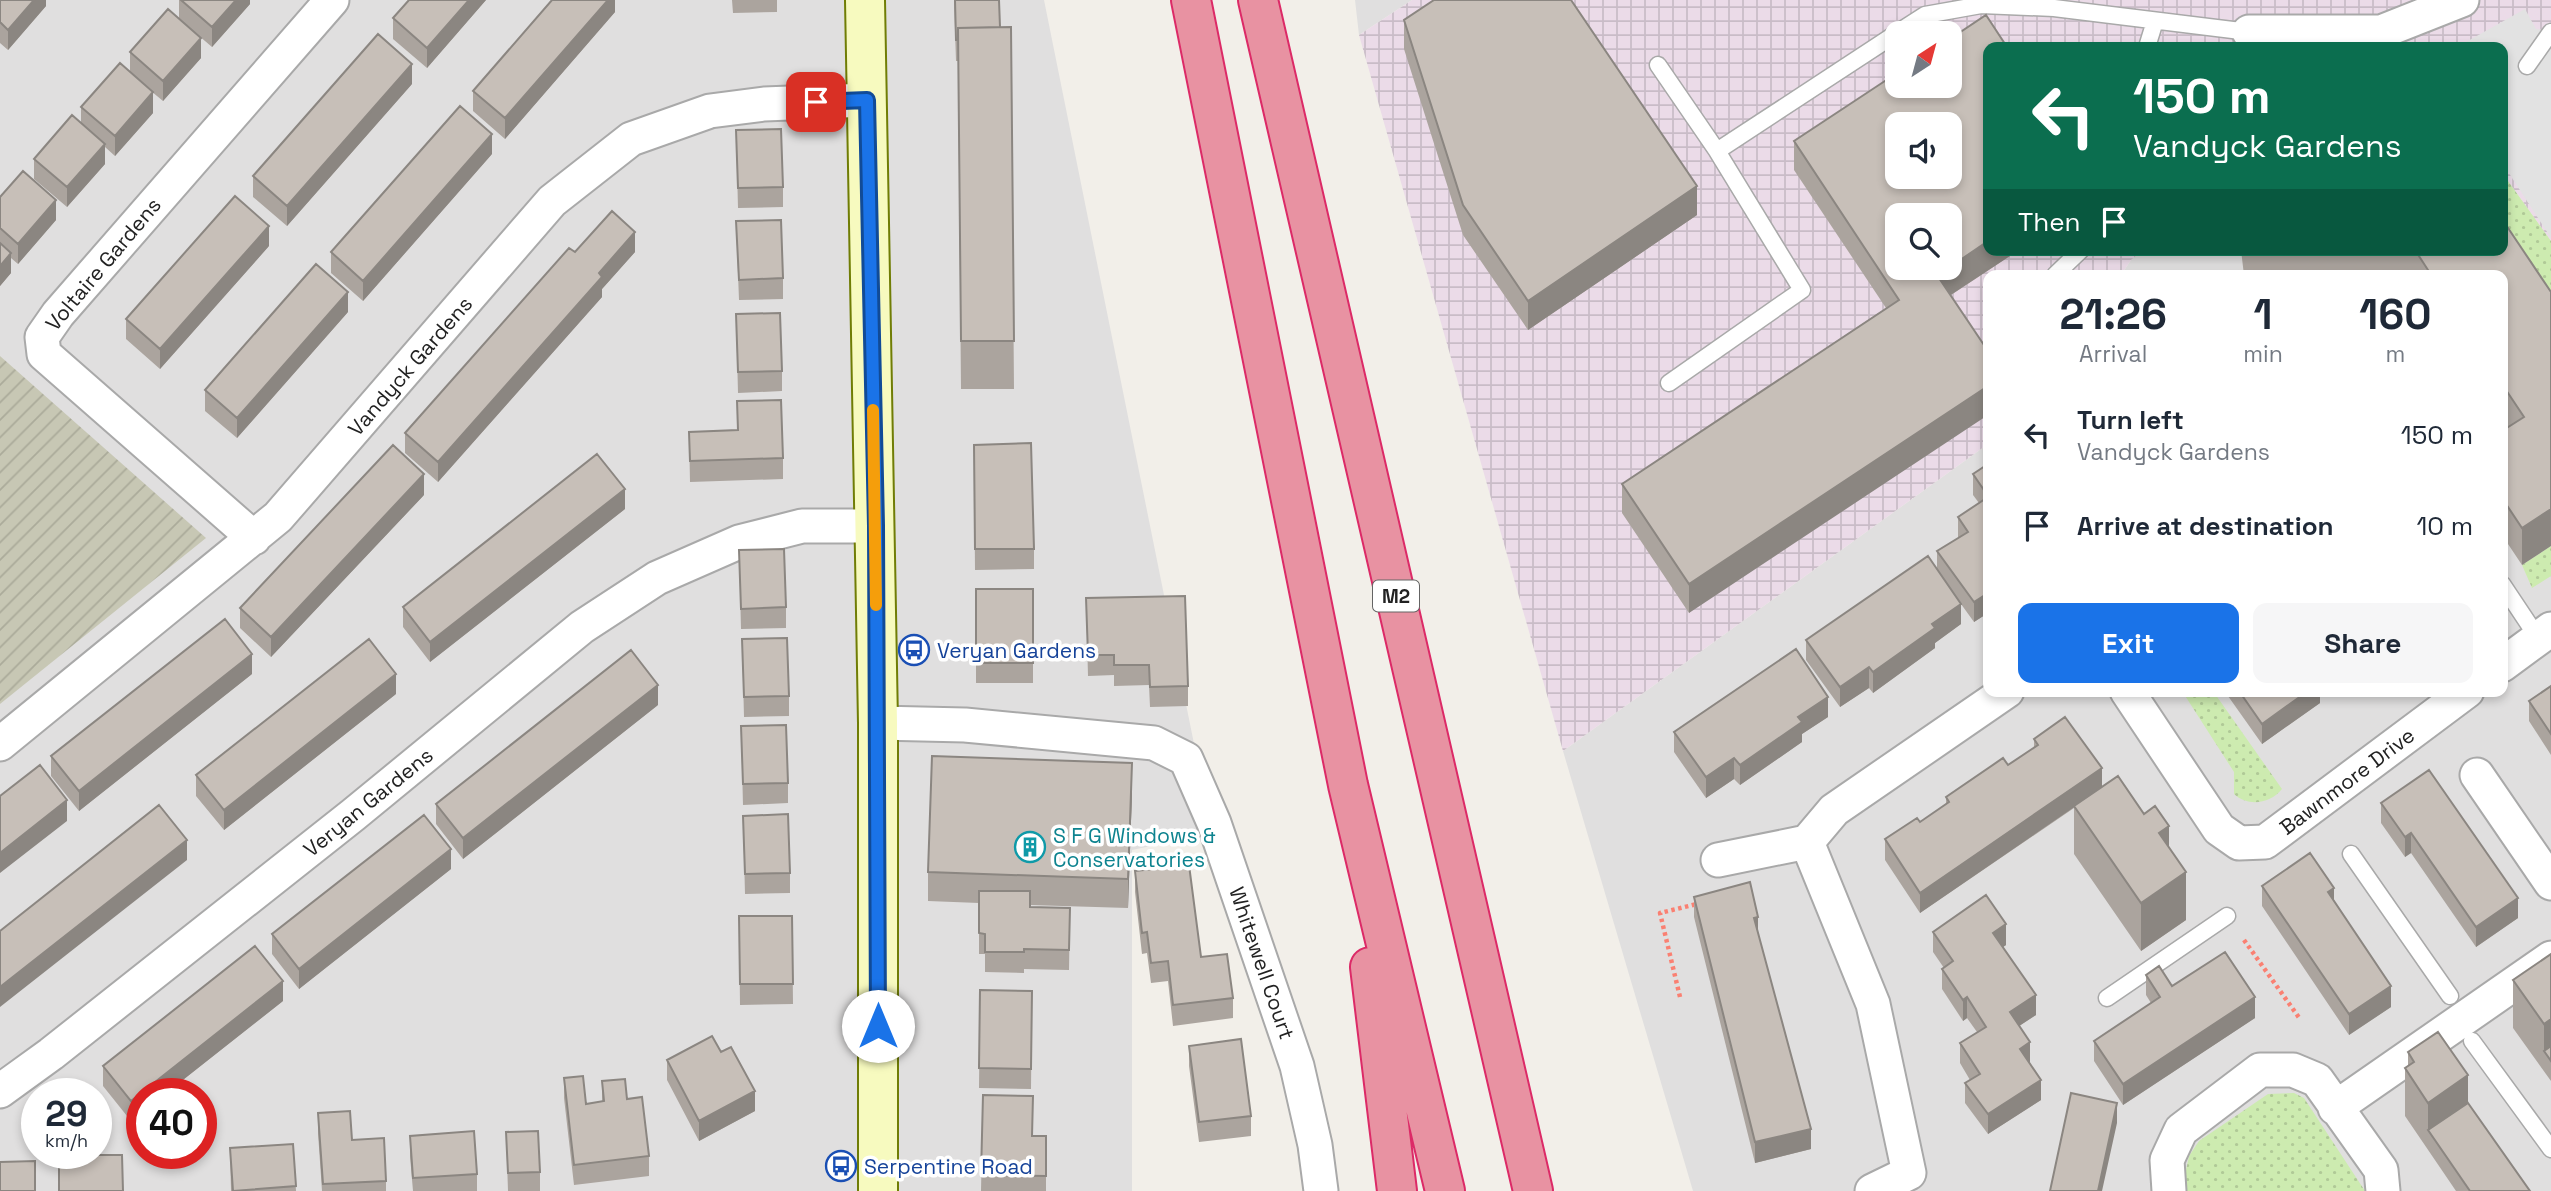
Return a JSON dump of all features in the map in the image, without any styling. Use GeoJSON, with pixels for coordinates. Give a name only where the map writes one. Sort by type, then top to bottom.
{"type":"FeatureCollection","features":[{"type":"Feature","properties":{"kind":"highway"},"geometry":{"type":"LineString","coordinates":[[1191,0],[1348,785],[1445,1191]]}},
{"type":"Feature","properties":{"kind":"highway","name":"M2"},"geometry":{"type":"LineString","coordinates":[[1258,0],[1533,1191]]}},
{"type":"Feature","properties":{"kind":"highway"},"geometry":{"type":"LineString","coordinates":[[1348,785],[1397,1191]]}},
{"type":"Feature","properties":{"kind":"street","name":"Voltaire Gardens"},"geometry":{"type":"LineString","coordinates":[[254,538],[44,354],[42,337],[58,314],[332,0]]}},
{"type":"Feature","properties":{"kind":"street"},"geometry":{"type":"LineString","coordinates":[[866,0],[878,723],[878,1191]]}},
{"type":"Feature","properties":{"kind":"street"},"geometry":{"type":"LineString","coordinates":[[2249,32],[2381,32],[2462,0]]}},
{"type":"Feature","properties":{"kind":"street","name":"Vandyck Gardens"},"geometry":{"type":"LineString","coordinates":[[0,744],[278,517],[552,201],[631,139],[710,111],[764,104],[867,100]]}},
{"type":"Feature","properties":{"kind":"street","name":"Veryan Gardens"},"geometry":{"type":"LineString","coordinates":[[0,1091],[342,824],[582,628],[657,578],[739,542],[802,526],[876,526]]}},
{"type":"Feature","properties":{"kind":"street"},"geometry":{"type":"LineString","coordinates":[[2508,661],[2545,633]]}},
{"type":"Feature","properties":{"kind":"street"},"geometry":{"type":"LineString","coordinates":[[1718,860],[1807,842],[1834,810],[1998,697]]}},
{"type":"Feature","properties":{"kind":"street","name":"Bawnmore Drive"},"geometry":{"type":"LineString","coordinates":[[2131,697],[2219,829],[2239,843],[2265,842],[2459,697]]}},
{"type":"Feature","properties":{"kind":"street","name":"Whitewell Court"},"geometry":{"type":"LineString","coordinates":[[878,723],[965,726],[1154,743],[1186,759],[1214,822],[1297,1066],[1315,1144],[1321,1191]]}},
{"type":"Feature","properties":{"kind":"street"},"geometry":{"type":"LineString","coordinates":[[2477,775],[2551,883]]}},
{"type":"Feature","properties":{"kind":"street"},"geometry":{"type":"LineString","coordinates":[[1807,842],[1873,1004],[1919,1182],[1872,1191]]}},
{"type":"Feature","properties":{"kind":"street"},"geometry":{"type":"LineString","coordinates":[[2335,1108],[2551,958]]}},
{"type":"Feature","properties":{"kind":"street"},"geometry":{"type":"LineString","coordinates":[[2169,1191],[2167,1160],[2181,1130],[2260,1070],[2293,1070],[2316,1080],[2382,1170],[2383,1191]]}},
{"type":"Feature","properties":{"kind":"lane"},"geometry":{"type":"LineString","coordinates":[[1916,21],[1926,15],[1981,5],[2054,4],[2155,21],[2249,32]]}},
{"type":"Feature","properties":{"kind":"lane"},"geometry":{"type":"LineString","coordinates":[[2149,42],[2155,21]]}},
{"type":"Feature","properties":{"kind":"lane"},"geometry":{"type":"LineString","coordinates":[[2527,66],[2551,32]]}},
{"type":"Feature","properties":{"kind":"lane"},"geometry":{"type":"LineString","coordinates":[[1717,150],[1885,41]]}},
{"type":"Feature","properties":{"kind":"lane"},"geometry":{"type":"LineString","coordinates":[[1658,65],[1717,150],[1802,290],[1668,383]]}},
{"type":"Feature","properties":{"kind":"lane"},"geometry":{"type":"LineString","coordinates":[[2060,270],[2075,256]]}},
{"type":"Feature","properties":{"kind":"lane"},"geometry":{"type":"LineString","coordinates":[[2508,591],[2545,633]]}},
{"type":"Feature","properties":{"kind":"lane"},"geometry":{"type":"LineString","coordinates":[[2351,854],[2450,996]]}},
{"type":"Feature","properties":{"kind":"lane"},"geometry":{"type":"LineString","coordinates":[[2107,998],[2228,916]]}},
{"type":"Feature","properties":{"kind":"lane"},"geometry":{"type":"LineString","coordinates":[[2472,1041],[2551,1149]]}},
{"type":"Feature","properties":{"kind":"path"},"geometry":{"type":"LineString","coordinates":[[1680,997],[1660,913],[1698,904]]}},
{"type":"Feature","properties":{"kind":"path"},"geometry":{"type":"LineString","coordinates":[[2228,916],[2300,1019]]}},
{"type":"Feature","properties":{"kind":"shaded area"},"geometry":{"type":"Polygon","coordinates":[[[0,0],[1044,0],[1212,833],[1132,850],[1132,1191],[0,1191],[0,0]]]}},
{"type":"Feature","properties":{"kind":"shaded area"},"geometry":{"type":"Polygon","coordinates":[[[1355,0],[1412,0],[1359,35],[1355,0]]]}},
{"type":"Feature","properties":{"kind":"shaded area"},"geometry":{"type":"Polygon","coordinates":[[[1412,0],[2551,0],[2551,241],[2508,181],[2508,42],[1983,42],[1983,256],[2136,256],[2124,270],[1983,270],[1983,448],[1563,751],[1359,35],[1412,0]]]}},
{"type":"Feature","properties":{"kind":"shaded area"},"geometry":{"type":"Polygon","coordinates":[[[2525,9],[2536,29],[2551,31],[2551,238],[2508,172],[2508,42],[2466,42],[2525,9]]]}},
{"type":"Feature","properties":{"kind":"shaded area"},"geometry":{"type":"Polygon","coordinates":[[[2508,181],[2551,241],[2551,1191],[1693,1191],[1563,751],[1983,448],[1983,697],[2508,697],[2508,270],[2124,270],[2136,256],[2508,256],[2508,181]]]}},
{"type":"Feature","properties":{"kind":"shaded area"},"geometry":{"type":"Polygon","coordinates":[[[0,356],[206,538],[0,704],[0,356]]]}},
{"type":"Feature","properties":{"kind":"green space"},"geometry":{"type":"Polygon","coordinates":[[[2508,181],[2551,241],[2551,329],[2506,256],[2508,256],[2508,181]]]}},
{"type":"Feature","properties":{"kind":"green space"},"geometry":{"type":"Polygon","coordinates":[[[2551,546],[2551,576],[2532,588],[2522,565],[2551,546]]]}},
{"type":"Feature","properties":{"kind":"green space"},"geometry":{"type":"Polygon","coordinates":[[[2186,697],[2217,697],[2282,789],[2265,801],[2246,801],[2234,794],[2234,772],[2186,697]]]}},
{"type":"Feature","properties":{"kind":"green space"},"geometry":{"type":"Polygon","coordinates":[[[2294,1093],[2304,1098],[2365,1191],[2187,1191],[2183,1184],[2189,1156],[2199,1141],[2268,1094],[2294,1093]]]}},
{"type":"Feature","properties":{"kind":"building"},"geometry":{"type":"Polygon","coordinates":[[[0,0],[34,0],[8,30],[0,22],[0,0]]]}},
{"type":"Feature","properties":{"kind":"building"},"geometry":{"type":"Polygon","coordinates":[[[181,0],[236,0],[212,27],[181,0]]]}},
{"type":"Feature","properties":{"kind":"building"},"geometry":{"type":"Polygon","coordinates":[[[409,0],[469,0],[427,48],[393,18],[409,0]]]}},
{"type":"Feature","properties":{"kind":"building"},"geometry":{"type":"Polygon","coordinates":[[[552,0],[608,0],[505,118],[473,91],[552,0]]]}},
{"type":"Feature","properties":{"kind":"building"},"geometry":{"type":"Polygon","coordinates":[[[955,0],[999,0],[1000,27],[958,28],[956,40],[955,0]]]}},
{"type":"Feature","properties":{"kind":"building"},"geometry":{"type":"Polygon","coordinates":[[[1434,0],[1571,0],[1697,186],[1528,301],[1463,205],[1404,20],[1434,0]]]}},
{"type":"Feature","properties":{"kind":"building"},"geometry":{"type":"Polygon","coordinates":[[[168,9],[201,38],[163,81],[130,52],[168,9]]]}},
{"type":"Feature","properties":{"kind":"building"},"geometry":{"type":"Polygon","coordinates":[[[1986,15],[2004,42],[1983,42],[1983,244],[1962,259],[1962,203],[1885,203],[1885,279],[1794,141],[1885,81],[1885,98],[1962,98],[1962,31],[1986,15]]]}},
{"type":"Feature","properties":{"kind":"building"},"geometry":{"type":"Polygon","coordinates":[[[1011,27],[1014,341],[961,341],[958,28],[1011,27]]]}},
{"type":"Feature","properties":{"kind":"building"},"geometry":{"type":"Polygon","coordinates":[[[378,34],[412,64],[287,206],[253,176],[378,34]]]}},
{"type":"Feature","properties":{"kind":"building"},"geometry":{"type":"Polygon","coordinates":[[[120,63],[153,92],[115,136],[81,107],[120,63]]]}},
{"type":"Feature","properties":{"kind":"building"},"geometry":{"type":"Polygon","coordinates":[[[460,106],[492,134],[363,281],[331,252],[460,106]]]}},
{"type":"Feature","properties":{"kind":"building"},"geometry":{"type":"Polygon","coordinates":[[[72,115],[105,144],[67,187],[34,159],[72,115]]]}},
{"type":"Feature","properties":{"kind":"building"},"geometry":{"type":"Polygon","coordinates":[[[781,129],[783,187],[738,188],[736,130],[781,129]]]}},
{"type":"Feature","properties":{"kind":"building"},"geometry":{"type":"Polygon","coordinates":[[[23,171],[56,200],[18,244],[0,228],[0,197],[23,171]]]}},
{"type":"Feature","properties":{"kind":"building"},"geometry":{"type":"Polygon","coordinates":[[[235,196],[269,226],[160,349],[126,319],[235,196]]]}},
{"type":"Feature","properties":{"kind":"building"},"geometry":{"type":"Polygon","coordinates":[[[612,211],[635,232],[599,273],[602,277],[438,462],[405,433],[569,248],[575,252],[612,211]]]}},
{"type":"Feature","properties":{"kind":"building"},"geometry":{"type":"Polygon","coordinates":[[[781,220],[783,278],[739,280],[736,221],[781,220]]]}},
{"type":"Feature","properties":{"kind":"building"},"geometry":{"type":"Polygon","coordinates":[[[2508,228],[2551,292],[2551,509],[2522,528],[2508,507],[2508,427],[2524,417],[2508,393],[2508,270],[2428,270],[2419,256],[2508,256],[2508,228]]]}},
{"type":"Feature","properties":{"kind":"building"},"geometry":{"type":"Polygon","coordinates":[[[0,243],[11,253],[0,266],[0,243]]]}},
{"type":"Feature","properties":{"kind":"building"},"geometry":{"type":"Polygon","coordinates":[[[316,264],[348,292],[237,418],[205,390],[316,264]]]}},
{"type":"Feature","properties":{"kind":"building"},"geometry":{"type":"Polygon","coordinates":[[[1886,280],[1940,280],[1983,344],[1983,389],[1689,584],[1622,484],[1899,300],[1886,280]]]}},
{"type":"Feature","properties":{"kind":"building"},"geometry":{"type":"Polygon","coordinates":[[[780,313],[782,371],[738,372],[736,314],[780,313]]]}},
{"type":"Feature","properties":{"kind":"building"},"geometry":{"type":"Polygon","coordinates":[[[781,400],[783,458],[690,461],[689,432],[738,430],[737,401],[781,400]]]}},
{"type":"Feature","properties":{"kind":"building"},"geometry":{"type":"Polygon","coordinates":[[[1031,443],[1034,549],[975,549],[974,445],[1031,443]]]}},
{"type":"Feature","properties":{"kind":"building"},"geometry":{"type":"Polygon","coordinates":[[[393,445],[424,474],[271,637],[240,608],[393,445]]]}},
{"type":"Feature","properties":{"kind":"building"},"geometry":{"type":"Polygon","coordinates":[[[597,454],[625,489],[430,642],[403,607],[597,454]]]}},
{"type":"Feature","properties":{"kind":"building"},"geometry":{"type":"Polygon","coordinates":[[[1983,467],[1983,489],[1973,474],[1983,467]]]}},
{"type":"Feature","properties":{"kind":"building"},"geometry":{"type":"Polygon","coordinates":[[[1983,500],[1983,596],[1974,602],[1937,551],[1968,532],[1958,517],[1983,500]]]}},
{"type":"Feature","properties":{"kind":"building"},"geometry":{"type":"Polygon","coordinates":[[[784,549],[786,607],[741,609],[739,550],[784,549]]]}},
{"type":"Feature","properties":{"kind":"building"},"geometry":{"type":"Polygon","coordinates":[[[1928,556],[1961,604],[1932,624],[1935,628],[1873,672],[1869,667],[1840,687],[1806,640],[1928,556]]]}},
{"type":"Feature","properties":{"kind":"building"},"geometry":{"type":"Polygon","coordinates":[[[976,589],[1033,589],[1033,663],[976,663],[976,589]]]}},
{"type":"Feature","properties":{"kind":"building"},"geometry":{"type":"Polygon","coordinates":[[[1185,596],[1188,686],[1150,687],[1149,665],[1114,665],[1114,655],[1088,655],[1086,598],[1185,596]]]}},
{"type":"Feature","properties":{"kind":"building"},"geometry":{"type":"Polygon","coordinates":[[[225,619],[252,654],[79,791],[51,756],[225,619]]]}},
{"type":"Feature","properties":{"kind":"building"},"geometry":{"type":"Polygon","coordinates":[[[787,638],[789,696],[744,697],[742,639],[787,638]]]}},
{"type":"Feature","properties":{"kind":"building"},"geometry":{"type":"Polygon","coordinates":[[[369,639],[396,674],[224,810],[196,775],[369,639]]]}},
{"type":"Feature","properties":{"kind":"building"},"geometry":{"type":"Polygon","coordinates":[[[1796,649],[1828,697],[1798,717],[1802,722],[1740,765],[1734,758],[1706,777],[1674,732],[1796,649]]]}},
{"type":"Feature","properties":{"kind":"building"},"geometry":{"type":"Polygon","coordinates":[[[631,650],[658,685],[463,838],[436,804],[631,650]]]}},
{"type":"Feature","properties":{"kind":"building"},"geometry":{"type":"Polygon","coordinates":[[[2551,686],[2551,734],[2529,701],[2551,686]]]}},
{"type":"Feature","properties":{"kind":"building"},"geometry":{"type":"Polygon","coordinates":[[[2243,697],[2300,697],[2262,724],[2243,697]]]}},
{"type":"Feature","properties":{"kind":"building"},"geometry":{"type":"Polygon","coordinates":[[[2065,717],[2102,768],[1920,893],[1885,839],[1917,818],[1920,822],[1949,802],[1946,797],[2003,758],[2008,765],[2038,745],[2034,739],[2065,717]]]}},
{"type":"Feature","properties":{"kind":"building"},"geometry":{"type":"Polygon","coordinates":[[[786,725],[788,783],[743,784],[741,726],[786,725]]]}},
{"type":"Feature","properties":{"kind":"building","name":"S F G Windows & Conservatories"},"geometry":{"type":"Polygon","coordinates":[[[932,756],[1132,763],[1128,879],[928,872],[932,756]]]}},
{"type":"Feature","properties":{"kind":"building"},"geometry":{"type":"Polygon","coordinates":[[[40,765],[67,800],[0,853],[0,796],[40,765]]]}},
{"type":"Feature","properties":{"kind":"building"},"geometry":{"type":"Polygon","coordinates":[[[2429,770],[2518,898],[2476,927],[2411,833],[2405,837],[2381,803],[2429,770]]]}},
{"type":"Feature","properties":{"kind":"building"},"geometry":{"type":"Polygon","coordinates":[[[2118,776],[2144,814],[2155,806],[2169,826],[2159,833],[2186,872],[2141,903],[2074,806],[2118,776]]]}},
{"type":"Feature","properties":{"kind":"building"},"geometry":{"type":"Polygon","coordinates":[[[159,805],[187,840],[0,987],[0,931],[159,805]]]}},
{"type":"Feature","properties":{"kind":"building"},"geometry":{"type":"Polygon","coordinates":[[[788,814],[790,873],[745,874],[743,816],[788,814]]]}},
{"type":"Feature","properties":{"kind":"building"},"geometry":{"type":"Polygon","coordinates":[[[424,815],[451,849],[299,969],[272,934],[424,815]]]}},
{"type":"Feature","properties":{"kind":"building"},"geometry":{"type":"Polygon","coordinates":[[[2310,853],[2334,888],[2328,892],[2391,986],[2349,1014],[2262,886],[2310,853]]]}},
{"type":"Feature","properties":{"kind":"building"},"geometry":{"type":"Polygon","coordinates":[[[1189,865],[1201,957],[1227,954],[1233,998],[1173,1005],[1168,961],[1151,963],[1147,932],[1142,933],[1135,871],[1189,865]]]}},
{"type":"Feature","properties":{"kind":"building"},"geometry":{"type":"Polygon","coordinates":[[[1750,882],[1758,917],[1754,918],[1811,1129],[1755,1142],[1694,897],[1750,882]]]}},
{"type":"Feature","properties":{"kind":"building"},"geometry":{"type":"Polygon","coordinates":[[[979,891],[1030,891],[1030,907],[1070,908],[1069,950],[985,952],[985,934],[979,933],[979,891]]]}},
{"type":"Feature","properties":{"kind":"building"},"geometry":{"type":"Polygon","coordinates":[[[1986,895],[2006,924],[1993,933],[2036,995],[2010,1012],[2030,1042],[2020,1049],[2041,1080],[1988,1114],[1965,1083],[1980,1074],[1960,1043],[1986,1027],[1967,997],[1963,1000],[1942,969],[1953,961],[1933,932],[1986,895]]]}},
{"type":"Feature","properties":{"kind":"building"},"geometry":{"type":"Polygon","coordinates":[[[739,916],[792,916],[793,984],[740,984],[739,916]]]}},
{"type":"Feature","properties":{"kind":"building"},"geometry":{"type":"Polygon","coordinates":[[[255,946],[283,981],[160,1078],[126,1078],[126,1095],[103,1066],[255,946]]]}},
{"type":"Feature","properties":{"kind":"building"},"geometry":{"type":"Polygon","coordinates":[[[2225,952],[2255,997],[2123,1084],[2094,1041],[2160,997],[2146,975],[2159,966],[2172,986],[2225,952]]]}},
{"type":"Feature","properties":{"kind":"building"},"geometry":{"type":"Polygon","coordinates":[[[2551,954],[2551,1019],[2544,1024],[2513,980],[2551,954]]]}},
{"type":"Feature","properties":{"kind":"building"},"geometry":{"type":"Polygon","coordinates":[[[980,990],[1032,991],[1031,1069],[979,1068],[980,990]]]}},
{"type":"Feature","properties":{"kind":"building"},"geometry":{"type":"Polygon","coordinates":[[[2438,1032],[2468,1075],[2428,1103],[2405,1068],[2414,1062],[2408,1052],[2438,1032]]]}},
{"type":"Feature","properties":{"kind":"building"},"geometry":{"type":"Polygon","coordinates":[[[712,1036],[721,1052],[731,1047],[755,1091],[699,1121],[667,1060],[712,1036]]]}},
{"type":"Feature","properties":{"kind":"building"},"geometry":{"type":"Polygon","coordinates":[[[1241,1039],[1251,1116],[1199,1122],[1189,1046],[1241,1039]]]}},
{"type":"Feature","properties":{"kind":"building"},"geometry":{"type":"Polygon","coordinates":[[[2551,1046],[2551,1061],[2544,1051],[2551,1046]]]}},
{"type":"Feature","properties":{"kind":"building"},"geometry":{"type":"Polygon","coordinates":[[[583,1076],[586,1104],[604,1101],[602,1081],[625,1079],[627,1099],[642,1097],[649,1156],[574,1165],[564,1078],[583,1076]]]}},
{"type":"Feature","properties":{"kind":"building"},"geometry":{"type":"Polygon","coordinates":[[[2071,1093],[2117,1103],[2098,1191],[2050,1191],[2071,1093]]]}},
{"type":"Feature","properties":{"kind":"building"},"geometry":{"type":"Polygon","coordinates":[[[983,1095],[1033,1096],[1032,1136],[1046,1136],[1046,1176],[981,1175],[983,1095]]]}},
{"type":"Feature","properties":{"kind":"building"},"geometry":{"type":"Polygon","coordinates":[[[2468,1103],[2530,1191],[2470,1191],[2428,1130],[2468,1103]]]}},
{"type":"Feature","properties":{"kind":"building"},"geometry":{"type":"Polygon","coordinates":[[[350,1111],[352,1140],[384,1138],[386,1181],[323,1184],[318,1113],[350,1111]]]}},
{"type":"Feature","properties":{"kind":"building"},"geometry":{"type":"Polygon","coordinates":[[[474,1131],[477,1174],[413,1178],[410,1136],[474,1131]]]}},
{"type":"Feature","properties":{"kind":"building"},"geometry":{"type":"Polygon","coordinates":[[[538,1131],[540,1172],[508,1173],[506,1132],[538,1131]]]}},
{"type":"Feature","properties":{"kind":"building"},"geometry":{"type":"Polygon","coordinates":[[[293,1144],[296,1186],[233,1191],[230,1148],[293,1144]]]}},
{"type":"Feature","properties":{"kind":"building"},"geometry":{"type":"Polygon","coordinates":[[[112,1155],[122,1155],[123,1191],[59,1191],[59,1169],[112,1169],[112,1155]]]}},
{"type":"Feature","properties":{"kind":"building"},"geometry":{"type":"Polygon","coordinates":[[[21,1161],[21,1169],[35,1169],[35,1191],[0,1191],[0,1162],[21,1161]]]}},
{"type":"Feature","properties":{"kind":"slow traffic"},"geometry":{"type":"LineString","coordinates":[[873,410],[876,605]]}},
{"type":"Feature","properties":{"kind":"place","name":"Veryan Gardens"},"geometry":{"type":"Point","coordinates":[914,650]}},
{"type":"Feature","properties":{"kind":"place","name":"S F G Windows & Conservatories"},"geometry":{"type":"Point","coordinates":[1030,847]}},
{"type":"Feature","properties":{"kind":"place","name":"Serpentine Road"},"geometry":{"type":"Point","coordinates":[841,1166]}},
{"type":"Feature","properties":{"kind":"route"},"geometry":{"type":"LineString","coordinates":[[816,102],[867,100],[876,526],[878,1026]]}}]}
